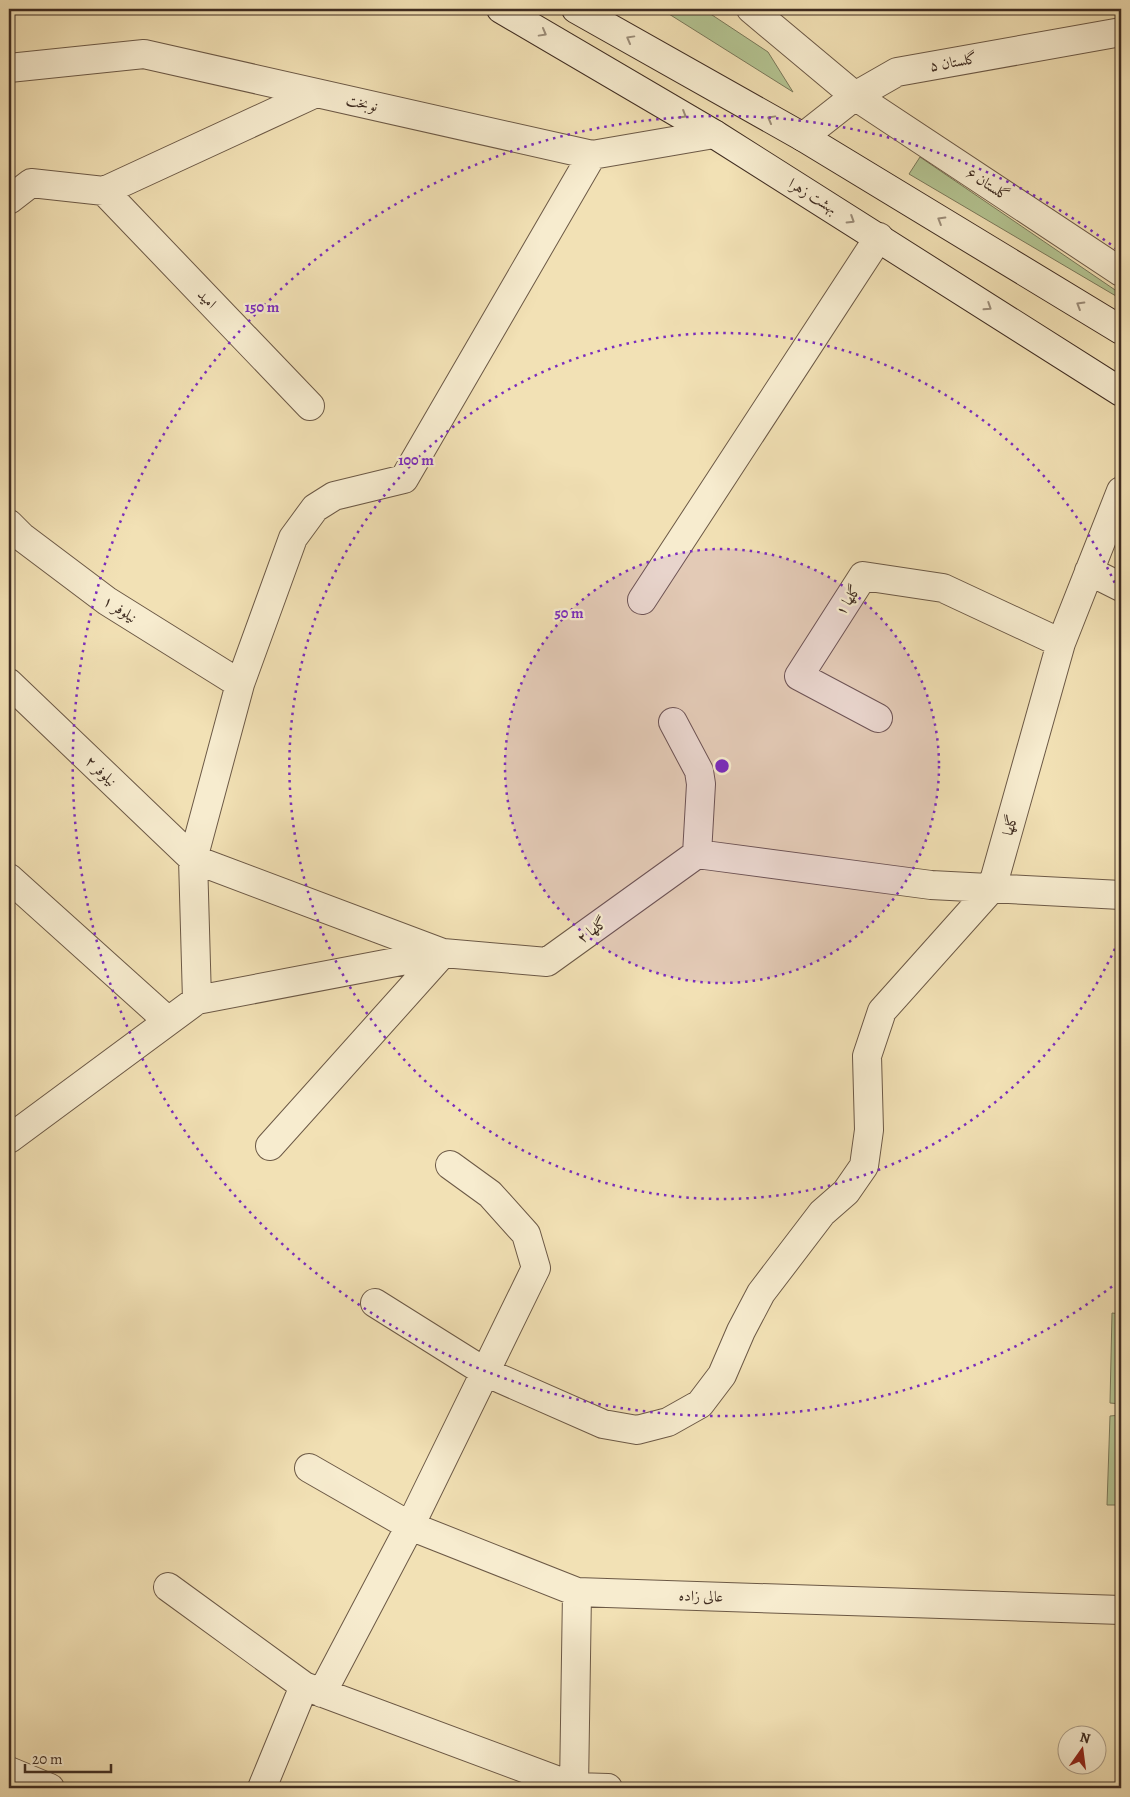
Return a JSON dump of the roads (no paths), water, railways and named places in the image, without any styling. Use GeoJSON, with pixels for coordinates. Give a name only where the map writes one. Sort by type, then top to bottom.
{"type":"FeatureCollection","features":[{"type":"Feature","properties":{"kind":"street","name":"بهشت زهرا"},"geometry":{"type":"LineString","coordinates":[[501,9],[714,134],[1121,392]]}},
{"type":"Feature","properties":{"kind":"street"},"geometry":{"type":"LineString","coordinates":[[576,9],[803,137],[1121,330]]}},
{"type":"Feature","properties":{"kind":"street","name":"گلستان ۶"},"geometry":{"type":"LineString","coordinates":[[751,9],[855,96],[1121,272]]}},
{"type":"Feature","properties":{"kind":"street","name":"گلستان ۵"},"geometry":{"type":"LineString","coordinates":[[803,137],[855,96],[897,72],[1121,32]]}},
{"type":"Feature","properties":{"kind":"street","name":"نوبخت"},"geometry":{"type":"LineString","coordinates":[[9,68],[144,54],[592,155],[714,134]]}},
{"type":"Feature","properties":{"kind":"street"},"geometry":{"type":"LineString","coordinates":[[9,200],[30,184],[104,191],[316,92]]}},
{"type":"Feature","properties":{"kind":"street"},"geometry":{"type":"LineString","coordinates":[[197,1000],[193,859],[240,684],[293,538],[314,508],[334,496],[404,479],[592,155]]}},
{"type":"Feature","properties":{"kind":"street","name":"امید"},"geometry":{"type":"LineString","coordinates":[[104,191],[310,406]]}},
{"type":"Feature","properties":{"kind":"street"},"geometry":{"type":"LineString","coordinates":[[642,600],[879,238]]}},
{"type":"Feature","properties":{"kind":"street","name":"گلها"},"geometry":{"type":"LineString","coordinates":[[375,1303],[485,1372],[603,1424],[637,1430],[668,1422],[700,1404],[722,1375],[740,1331],[761,1293],[822,1213],[846,1192],[864,1166],[869,1130],[867,1056],[882,1011],[992,888],[1061,643],[1121,491]]}},
{"type":"Feature","properties":{"kind":"street","name":"نیلوفر ۱"},"geometry":{"type":"LineString","coordinates":[[9,524],[22,537],[107,601],[240,684]]}},
{"type":"Feature","properties":{"kind":"street"},"geometry":{"type":"LineString","coordinates":[[1089,571],[1121,587]]}},
{"type":"Feature","properties":{"kind":"street","name":"گلها ۱"},"geometry":{"type":"LineString","coordinates":[[878,718],[799,676],[863,576],[943,588],[1061,643]]}},
{"type":"Feature","properties":{"kind":"street","name":"نیلوفر ۲"},"geometry":{"type":"LineString","coordinates":[[9,683],[193,859]]}},
{"type":"Feature","properties":{"kind":"street"},"geometry":{"type":"LineString","coordinates":[[672,722],[699,771],[702,784],[697,854],[930,885],[1121,895]]}},
{"type":"Feature","properties":{"kind":"street","name":"گلها ۲"},"geometry":{"type":"LineString","coordinates":[[193,859],[443,953],[547,962],[697,854]]}},
{"type":"Feature","properties":{"kind":"street"},"geometry":{"type":"LineString","coordinates":[[9,878],[168,1021]]}},
{"type":"Feature","properties":{"kind":"street"},"geometry":{"type":"LineString","coordinates":[[9,1139],[197,1000],[443,953]]}},
{"type":"Feature","properties":{"kind":"street"},"geometry":{"type":"LineString","coordinates":[[270,1146],[443,953]]}},
{"type":"Feature","properties":{"kind":"street"},"geometry":{"type":"LineString","coordinates":[[262,1788],[313,1690],[410,1526],[536,1268],[526,1234],[490,1194],[450,1165]]}},
{"type":"Feature","properties":{"kind":"street","name":"عالی زاده"},"geometry":{"type":"LineString","coordinates":[[310,1468],[410,1526],[577,1592],[1121,1610]]}},
{"type":"Feature","properties":{"kind":"street"},"geometry":{"type":"LineString","coordinates":[[168,1587],[313,1690],[574,1787],[608,1788]]}},
{"type":"Feature","properties":{"kind":"street"},"geometry":{"type":"LineString","coordinates":[[574,1787],[577,1592]]}},
{"type":"Feature","properties":{"kind":"street"},"geometry":{"type":"LineString","coordinates":[[9,1771],[50,1788]]}}]}
